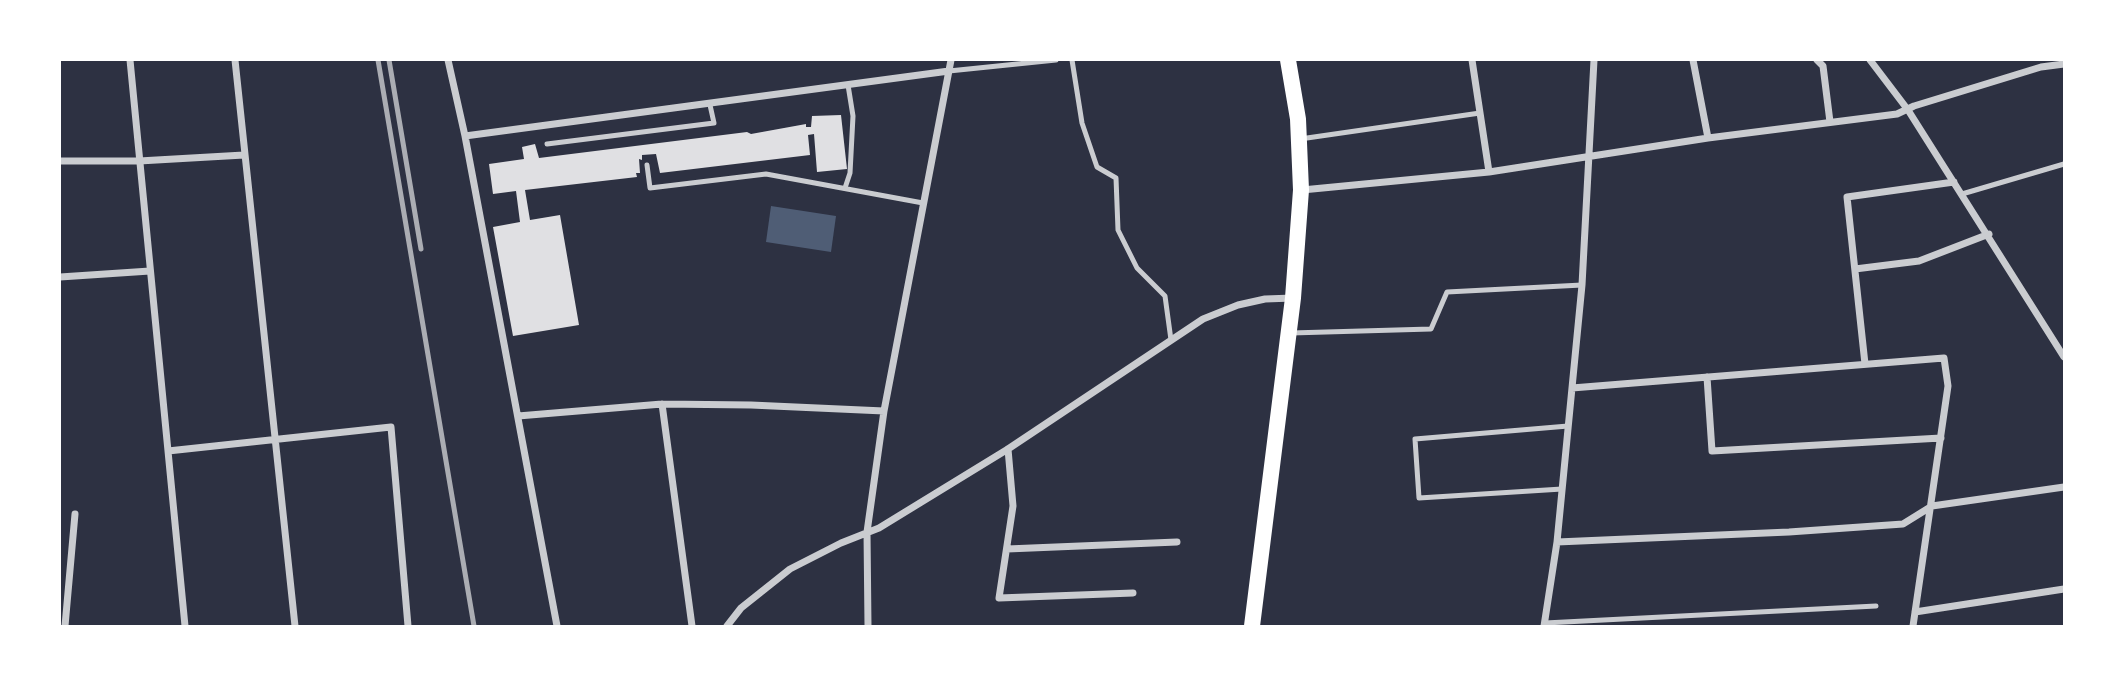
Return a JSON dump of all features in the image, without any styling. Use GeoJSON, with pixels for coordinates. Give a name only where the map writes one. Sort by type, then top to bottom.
{"type":"FeatureCollection","features":[{"type":"Feature","properties":{"kind":"main road"},"geometry":{"type":"LineString","coordinates":[[1252,626],[1293,298],[1301,190],[1298,119],[1288,60]]}},
{"type":"Feature","properties":{"kind":"street"},"geometry":{"type":"LineString","coordinates":[[130,60],[186,626]]}},
{"type":"Feature","properties":{"kind":"street"},"geometry":{"type":"LineString","coordinates":[[235,60],[295,626]]}},
{"type":"Feature","properties":{"kind":"street"},"geometry":{"type":"LineString","coordinates":[[448,60],[465,136],[557,626]]}},
{"type":"Feature","properties":{"kind":"street"},"geometry":{"type":"LineString","coordinates":[[868,626],[867,533],[884,411],[951,60]]}},
{"type":"Feature","properties":{"kind":"street"},"geometry":{"type":"LineString","coordinates":[[1472,60],[1489,172]]}},
{"type":"Feature","properties":{"kind":"street"},"geometry":{"type":"LineString","coordinates":[[1545,625],[1557,542],[1582,285],[1591,156],[1594,60]]}},
{"type":"Feature","properties":{"kind":"street"},"geometry":{"type":"LineString","coordinates":[[1693,60],[1708,138]]}},
{"type":"Feature","properties":{"kind":"street"},"geometry":{"type":"LineString","coordinates":[[1817,60],[1823,66],[1830,122]]}},
{"type":"Feature","properties":{"kind":"street"},"geometry":{"type":"LineString","coordinates":[[1871,60],[1908,110],[1989,234],[2064,357]]}},
{"type":"Feature","properties":{"kind":"street"},"geometry":{"type":"LineString","coordinates":[[1301,190],[1489,172],[1708,138],[1897,114],[2041,67],[2064,64]]}},
{"type":"Feature","properties":{"kind":"street"},"geometry":{"type":"LineString","coordinates":[[465,136],[949,71]]}},
{"type":"Feature","properties":{"kind":"street"},"geometry":{"type":"LineString","coordinates":[[60,162],[244,155]]}},
{"type":"Feature","properties":{"kind":"street"},"geometry":{"type":"LineString","coordinates":[[1865,364],[1847,197],[1954,182]]}},
{"type":"Feature","properties":{"kind":"street"},"geometry":{"type":"LineString","coordinates":[[1854,269],[1919,261],[1989,234]]}},
{"type":"Feature","properties":{"kind":"street"},"geometry":{"type":"LineString","coordinates":[[60,277],[150,271]]}},
{"type":"Feature","properties":{"kind":"street"},"geometry":{"type":"LineString","coordinates":[[726,626],[741,608],[790,569],[879,528],[1008,449],[1203,319],[1238,304],[1293,298]]}},
{"type":"Feature","properties":{"kind":"street"},"geometry":{"type":"LineString","coordinates":[[1572,388],[1944,358],[1948,386],[1913,626]]}},
{"type":"Feature","properties":{"kind":"street"},"geometry":{"type":"LineString","coordinates":[[1707,377],[1713,451],[1941,438]]}},
{"type":"Feature","properties":{"kind":"street"},"geometry":{"type":"LineString","coordinates":[[518,416],[662,404],[884,411]]}},
{"type":"Feature","properties":{"kind":"street"},"geometry":{"type":"LineString","coordinates":[[662,404],[692,626]]}},
{"type":"Feature","properties":{"kind":"street"},"geometry":{"type":"LineString","coordinates":[[168,451],[391,428],[408,626]]}},
{"type":"Feature","properties":{"kind":"street"},"geometry":{"type":"LineString","coordinates":[[1008,449],[1013,506],[999,598],[1133,593]]}},
{"type":"Feature","properties":{"kind":"street"},"geometry":{"type":"LineString","coordinates":[[1557,542],[1903,524],[1932,506],[2064,487]]}},
{"type":"Feature","properties":{"kind":"street"},"geometry":{"type":"LineString","coordinates":[[65,626],[75,514]]}},
{"type":"Feature","properties":{"kind":"street"},"geometry":{"type":"LineString","coordinates":[[1007,549],[1177,542]]}},
{"type":"Feature","properties":{"kind":"street"},"geometry":{"type":"LineString","coordinates":[[1915,612],[2064,589]]}},
{"type":"Feature","properties":{"kind":"lane"},"geometry":{"type":"LineString","coordinates":[[949,71],[1056,60]]}},
{"type":"Feature","properties":{"kind":"lane"},"geometry":{"type":"LineString","coordinates":[[1072,60],[1082,123],[1097,167],[1116,178],[1118,230],[1137,268],[1165,296],[1171,340]]}},
{"type":"Feature","properties":{"kind":"lane"},"geometry":{"type":"LineString","coordinates":[[845,188],[850,173],[853,116],[848,85]]}},
{"type":"Feature","properties":{"kind":"lane"},"geometry":{"type":"LineString","coordinates":[[547,144],[714,123],[710,105]]}},
{"type":"Feature","properties":{"kind":"lane"},"geometry":{"type":"LineString","coordinates":[[1299,139],[1480,113]]}},
{"type":"Feature","properties":{"kind":"lane"},"geometry":{"type":"LineString","coordinates":[[1962,194],[2064,164]]}},
{"type":"Feature","properties":{"kind":"lane"},"geometry":{"type":"LineString","coordinates":[[647,165],[650,188],[766,174],[923,203]]}},
{"type":"Feature","properties":{"kind":"lane"},"geometry":{"type":"LineString","coordinates":[[1289,333],[1431,329],[1447,292],[1582,285]]}},
{"type":"Feature","properties":{"kind":"lane"},"geometry":{"type":"LineString","coordinates":[[1562,489],[1419,498],[1415,439],[1568,426]]}},
{"type":"Feature","properties":{"kind":"lane"},"geometry":{"type":"LineString","coordinates":[[1545,625],[1876,606]]}},
{"type":"Feature","properties":{"kind":"water"},"geometry":{"type":"Polygon","coordinates":[[[771,206],[836,216],[831,252],[766,242],[771,206]]]}},
{"type":"Feature","properties":{"kind":"building"},"geometry":{"type":"Polygon","coordinates":[[[841,115],[847,169],[817,172],[814,134],[808,135],[810,155],[660,173],[656,154],[642,155],[637,177],[525,190],[530,220],[560,215],[579,325],[513,336],[493,227],[520,222],[516,191],[493,194],[489,164],[524,159],[522,147],[535,144],[539,158],[747,132],[751,134],[806,124],[806,127],[811,127],[812,116],[841,115]]]}},
{"type":"Feature","properties":{"kind":"railway"},"geometry":{"type":"LineString","coordinates":[[378,60],[474,626]]}},
{"type":"Feature","properties":{"kind":"railway"},"geometry":{"type":"LineString","coordinates":[[389,60],[421,249]]}}]}
